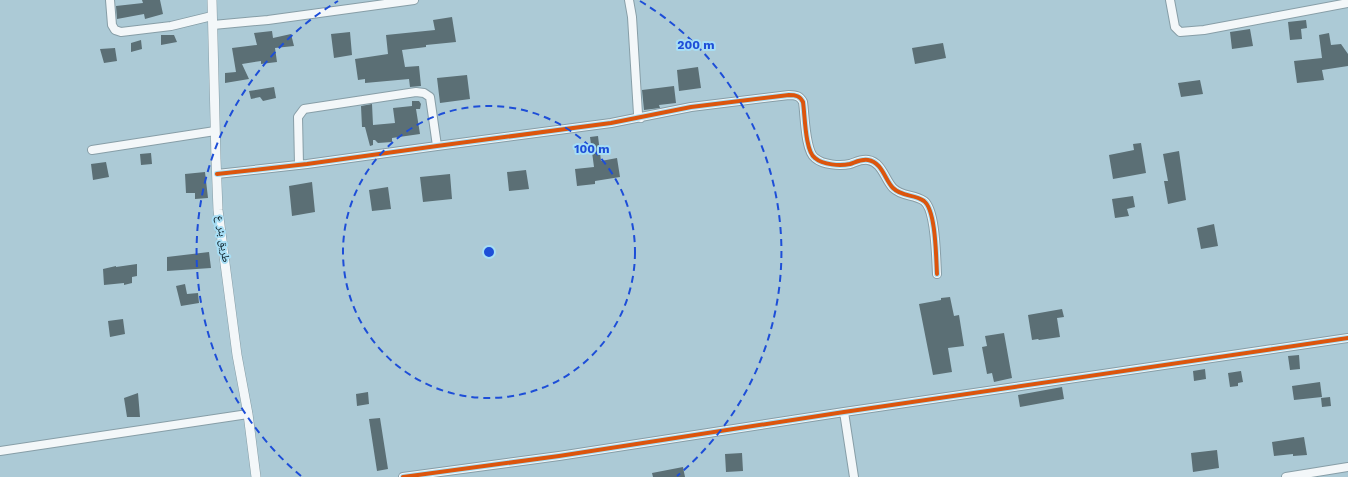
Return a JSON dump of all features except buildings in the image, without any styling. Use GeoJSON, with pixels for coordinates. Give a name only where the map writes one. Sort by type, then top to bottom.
{"type":"FeatureCollection","features":[{"type":"Feature","properties":{"kind":"street"},"geometry":{"type":"LineString","coordinates":[[110,0],[112,25],[115,30],[121,32],[212,21],[268,20],[414,0]]}},
{"type":"Feature","properties":{"kind":"street","name":"طريق بئر ع"},"geometry":{"type":"LineString","coordinates":[[212,0],[218,210],[237,355],[248,414],[256,477]]}},
{"type":"Feature","properties":{"kind":"street"},"geometry":{"type":"LineString","coordinates":[[629,0],[632,17],[638,114],[641,118]]}},
{"type":"Feature","properties":{"kind":"street"},"geometry":{"type":"LineString","coordinates":[[1170,0],[1175,27],[1180,32],[1204,30],[1348,3]]}},
{"type":"Feature","properties":{"kind":"street"},"geometry":{"type":"LineString","coordinates":[[299,165],[298,117],[304,109],[416,92],[424,93],[430,97],[437,146]]}},
{"type":"Feature","properties":{"kind":"street"},"geometry":{"type":"LineString","coordinates":[[216,174],[299,165],[611,123],[692,107],[796,95],[801,98],[803,102],[809,149],[815,158],[823,162],[834,164],[849,164],[867,160],[872,161],[882,170],[892,187],[898,192],[915,196],[927,204],[930,209],[933,223],[937,274]]}},
{"type":"Feature","properties":{"kind":"street"},"geometry":{"type":"LineString","coordinates":[[92,150],[215,131]]}},
{"type":"Feature","properties":{"kind":"street"},"geometry":{"type":"LineString","coordinates":[[403,477],[559,456],[844,412],[1348,338]]}},
{"type":"Feature","properties":{"kind":"street"},"geometry":{"type":"LineString","coordinates":[[844,412],[854,477]]}},
{"type":"Feature","properties":{"kind":"street"},"geometry":{"type":"LineString","coordinates":[[0,451],[248,414]]}},
{"type":"Feature","properties":{"kind":"street"},"geometry":{"type":"LineString","coordinates":[[1286,477],[1348,467]]}},
{"type":"Feature","properties":{"kind":"cycle path"},"geometry":{"type":"LineString","coordinates":[[217,174],[307,164],[611,123],[691,107],[794,95],[798,96],[803,102],[807,141],[815,158],[827,164],[837,165],[850,164],[863,160],[873,161],[880,168],[893,188],[900,193],[916,197],[924,201],[928,206],[931,214],[936,246],[937,274]]}},
{"type":"Feature","properties":{"kind":"cycle path"},"geometry":{"type":"LineString","coordinates":[[403,477],[559,456],[844,412],[1348,338]]}}]}
